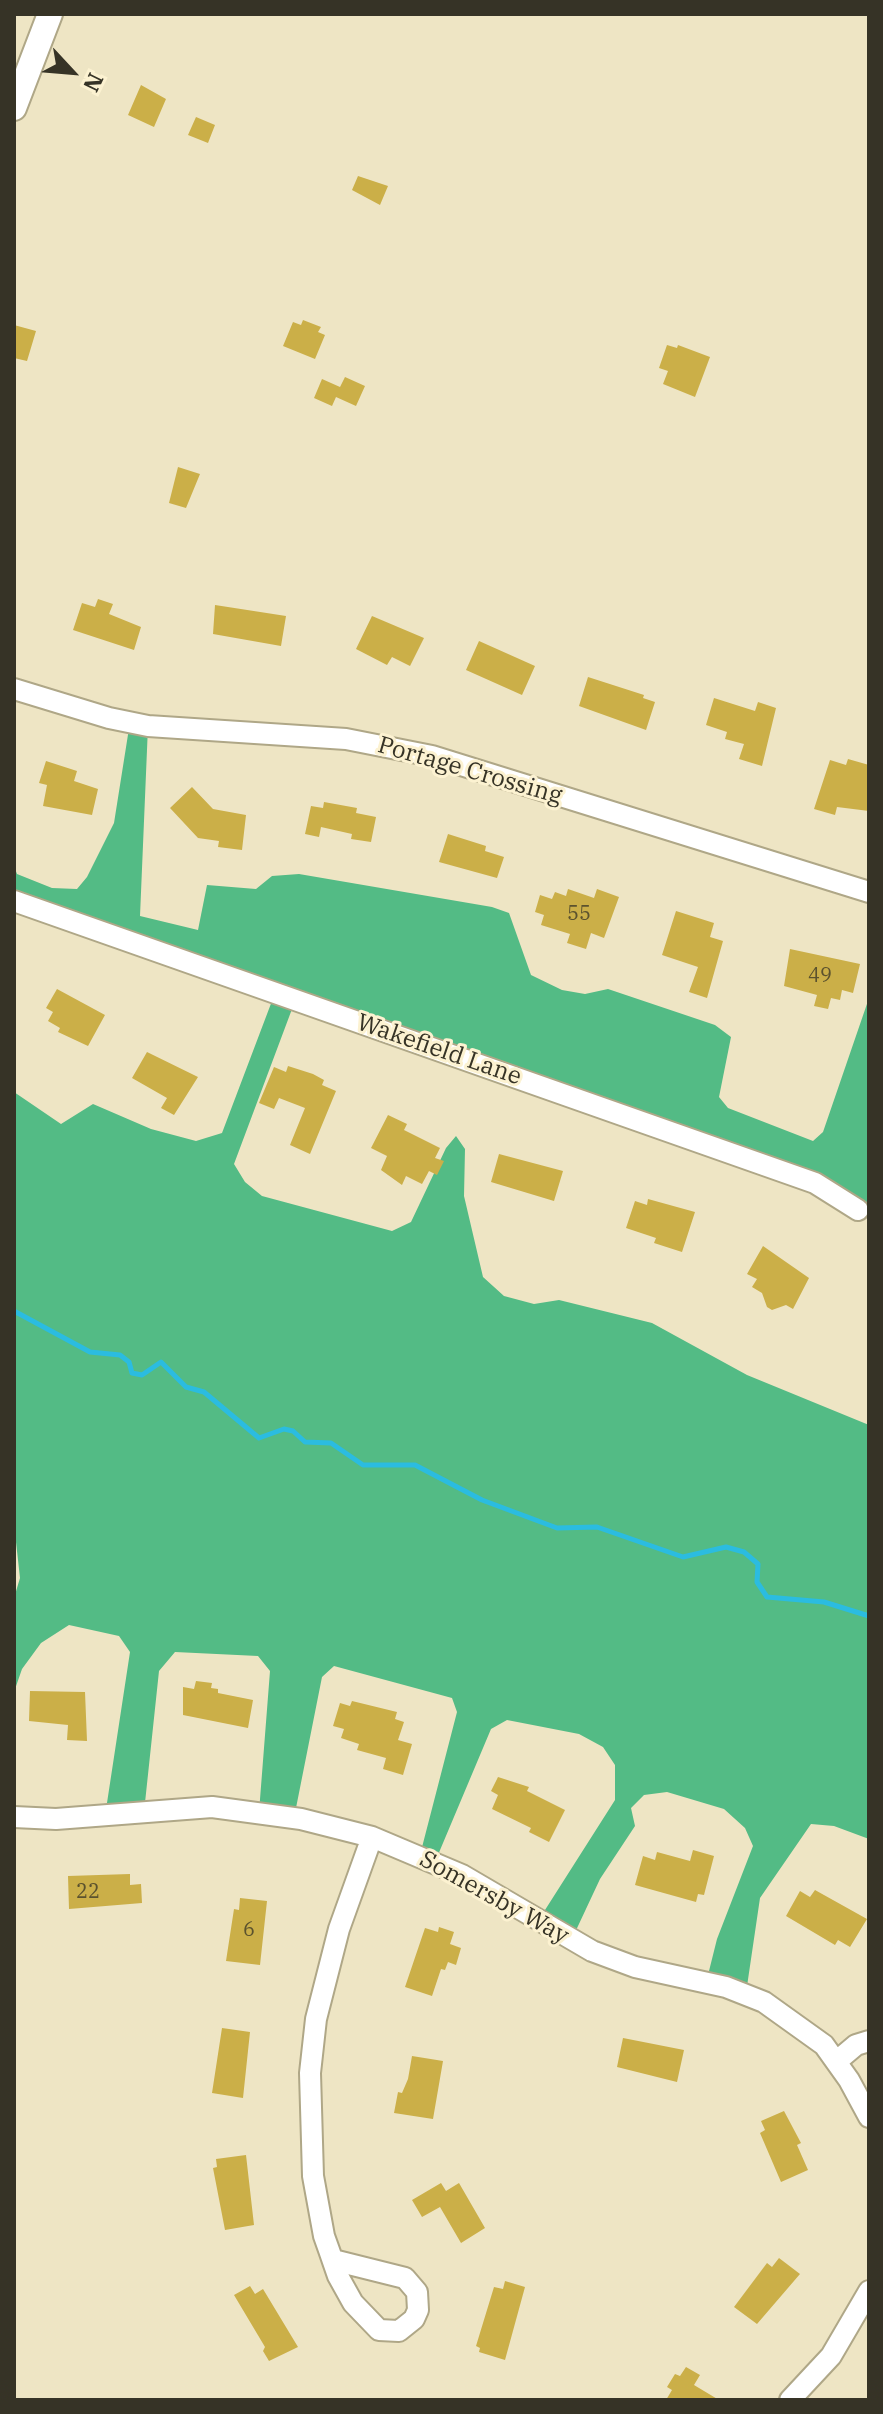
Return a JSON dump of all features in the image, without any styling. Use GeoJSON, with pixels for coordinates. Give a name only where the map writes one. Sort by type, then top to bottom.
{"type":"FeatureCollection","features":[{"type":"Feature","properties":{"kind":"street"},"geometry":{"type":"LineString","coordinates":[[14,108],[50,14]]}},
{"type":"Feature","properties":{"kind":"street","name":"Portage Crossing"},"geometry":{"type":"LineString","coordinates":[[14,689],[109,718],[148,726],[346,739],[432,756],[869,892]]}},
{"type":"Feature","properties":{"kind":"street","name":"Wakefield Lane"},"geometry":{"type":"LineString","coordinates":[[14,901],[815,1183],[858,1210]]}},
{"type":"Feature","properties":{"kind":"street","name":"Somersby Way"},"geometry":{"type":"LineString","coordinates":[[14,1817],[56,1819],[212,1807],[301,1819],[372,1837],[462,1875],[592,1951],[635,1967],[726,1987],[764,2002],[810,2033],[837,2061],[869,2117]]}},
{"type":"Feature","properties":{"kind":"street"},"geometry":{"type":"LineString","coordinates":[[333,2260],[320,2222],[313,2176],[310,2073],[326,1974],[372,1837]]}},
{"type":"Feature","properties":{"kind":"street"},"geometry":{"type":"LineString","coordinates":[[837,2061],[856,2045],[869,2041]]}},
{"type":"Feature","properties":{"kind":"street"},"geometry":{"type":"LineString","coordinates":[[790,2400],[831,2356],[869,2291]]}},
{"type":"Feature","properties":{"kind":"green space"},"geometry":{"type":"Polygon","coordinates":[[[130,722],[148,726],[140,916],[198,930],[207,885],[256,889],[272,876],[299,874],[492,907],[509,913],[531,975],[562,990],[585,994],[608,989],[715,1025],[731,1037],[719,1097],[728,1108],[813,1141],[823,1132],[869,998],[869,1212],[858,1210],[838,1194],[295,1001],[234,1164],[245,1182],[262,1196],[392,1231],[411,1222],[446,1148],[456,1136],[465,1149],[464,1196],[483,1277],[504,1296],[534,1304],[559,1300],[652,1323],[747,1375],[869,1425],[869,1839],[834,1826],[811,1824],[760,1898],[746,1993],[706,1983],[717,1939],[753,1846],[745,1828],[724,1809],[667,1792],[644,1795],[631,1808],[635,1826],[600,1879],[571,1941],[538,1921],[615,1800],[615,1765],[603,1747],[579,1734],[507,1720],[491,1729],[435,1862],[420,1855],[457,1712],[452,1698],[334,1666],[322,1677],[294,1818],[259,1812],[270,1671],[258,1656],[175,1652],[159,1671],[144,1812],[105,1816],[130,1652],[119,1636],[69,1625],[41,1643],[22,1669],[14,1692],[14,1598],[20,1578],[14,1524],[14,1092],[61,1124],[93,1104],[151,1129],[196,1141],[222,1133],[275,993],[14,901],[14,866],[17,874],[52,888],[77,889],[87,877],[114,823],[130,722]]]}},
{"type":"Feature","properties":{"kind":"building"},"geometry":{"type":"Polygon","coordinates":[[[141,85],[166,99],[154,127],[128,115],[141,85]]]}},
{"type":"Feature","properties":{"kind":"building"},"geometry":{"type":"Polygon","coordinates":[[[196,117],[215,125],[208,143],[188,135],[196,117]]]}},
{"type":"Feature","properties":{"kind":"building"},"geometry":{"type":"Polygon","coordinates":[[[358,176],[388,186],[380,205],[352,190],[358,176]]]}},
{"type":"Feature","properties":{"kind":"building"},"geometry":{"type":"Polygon","coordinates":[[[303,320],[321,327],[318,332],[325,335],[315,359],[283,346],[293,322],[301,325],[303,320]]]}},
{"type":"Feature","properties":{"kind":"building"},"geometry":{"type":"Polygon","coordinates":[[[14,325],[36,331],[27,361],[14,358],[14,325]]]}},
{"type":"Feature","properties":{"kind":"building"},"geometry":{"type":"Polygon","coordinates":[[[667,345],[677,348],[678,345],[710,357],[695,397],[663,384],[668,371],[659,368],[667,345]]]}},
{"type":"Feature","properties":{"kind":"building"},"geometry":{"type":"Polygon","coordinates":[[[345,377],[365,386],[356,406],[336,397],[332,406],[314,398],[322,379],[340,387],[345,377]]]}},
{"type":"Feature","properties":{"kind":"building"},"geometry":{"type":"Polygon","coordinates":[[[178,467],[200,474],[186,508],[169,503],[178,467]]]}},
{"type":"Feature","properties":{"kind":"building"},"geometry":{"type":"Polygon","coordinates":[[[98,599],[113,604],[109,614],[141,627],[134,650],[73,630],[82,603],[95,607],[98,599]]]}},
{"type":"Feature","properties":{"kind":"building"},"geometry":{"type":"Polygon","coordinates":[[[215,605],[286,616],[281,646],[213,634],[215,605]]]}},
{"type":"Feature","properties":{"kind":"building"},"geometry":{"type":"Polygon","coordinates":[[[372,616],[424,638],[410,666],[392,657],[387,665],[356,649],[372,616]]]}},
{"type":"Feature","properties":{"kind":"building"},"geometry":{"type":"Polygon","coordinates":[[[479,641],[535,666],[522,695],[466,670],[479,641]]]}},
{"type":"Feature","properties":{"kind":"building"},"geometry":{"type":"Polygon","coordinates":[[[588,677],[644,695],[643,698],[655,702],[646,730],[579,706],[588,677]]]}},
{"type":"Feature","properties":{"kind":"building"},"geometry":{"type":"Polygon","coordinates":[[[714,698],[755,711],[758,702],[776,708],[762,766],[739,759],[744,744],[725,739],[727,732],[706,725],[714,698]]]}},
{"type":"Feature","properties":{"kind":"building"},"geometry":{"type":"Polygon","coordinates":[[[848,759],[869,765],[869,811],[837,807],[835,815],[814,809],[830,760],[846,765],[848,759]]]}},
{"type":"Feature","properties":{"kind":"building"},"geometry":{"type":"Polygon","coordinates":[[[46,761],[77,771],[74,781],[98,789],[92,815],[43,806],[47,785],[39,783],[46,761]]]}},
{"type":"Feature","properties":{"kind":"building"},"geometry":{"type":"Polygon","coordinates":[[[192,787],[213,809],[246,815],[242,850],[218,847],[219,841],[198,838],[170,808],[192,787]]]}},
{"type":"Feature","properties":{"kind":"building"},"geometry":{"type":"Polygon","coordinates":[[[324,802],[357,808],[356,813],[376,817],[371,842],[351,839],[352,834],[321,827],[319,837],[305,834],[311,806],[323,808],[324,802]]]}},
{"type":"Feature","properties":{"kind":"building"},"geometry":{"type":"Polygon","coordinates":[[[448,834],[486,846],[485,851],[504,857],[497,878],[439,862],[448,834]]]}},
{"type":"Feature","properties":{"kind":"building"},"geometry":{"type":"Polygon","coordinates":[[[568,889],[594,898],[597,889],[619,897],[604,938],[591,933],[586,949],[567,943],[570,934],[541,925],[544,915],[535,912],[540,895],[552,899],[555,892],[566,896],[568,889]]]}},
{"type":"Feature","properties":{"kind":"building"},"geometry":{"type":"Polygon","coordinates":[[[676,911],[714,923],[710,937],[723,941],[707,998],[689,992],[698,967],[662,955],[676,911]]]}},
{"type":"Feature","properties":{"kind":"building"},"geometry":{"type":"Polygon","coordinates":[[[790,949],[860,964],[853,993],[842,990],[840,1000],[831,998],[828,1009],[814,1006],[817,995],[784,986],[790,949]]]}},
{"type":"Feature","properties":{"kind":"building"},"geometry":{"type":"Polygon","coordinates":[[[57,989],[105,1015],[88,1046],[58,1032],[60,1028],[48,1021],[53,1012],[46,1008],[57,989]]]}},
{"type":"Feature","properties":{"kind":"building"},"geometry":{"type":"Polygon","coordinates":[[[147,1052],[198,1077],[174,1115],[161,1108],[167,1098],[132,1078],[147,1052]]]}},
{"type":"Feature","properties":{"kind":"building"},"geometry":{"type":"Polygon","coordinates":[[[288,1066],[313,1074],[324,1080],[322,1085],[336,1091],[310,1154],[290,1145],[305,1108],[279,1098],[274,1109],[259,1103],[274,1067],[286,1072],[288,1066]]]}},
{"type":"Feature","properties":{"kind":"building"},"geometry":{"type":"Polygon","coordinates":[[[388,1115],[407,1124],[404,1130],[440,1148],[435,1158],[444,1161],[437,1175],[429,1171],[422,1184],[406,1176],[402,1185],[381,1170],[387,1156],[371,1148],[388,1115]]]}},
{"type":"Feature","properties":{"kind":"building"},"geometry":{"type":"Polygon","coordinates":[[[499,1154],[563,1171],[554,1201],[491,1182],[499,1154]]]}},
{"type":"Feature","properties":{"kind":"building"},"geometry":{"type":"Polygon","coordinates":[[[648,1199],[695,1212],[682,1252],[654,1243],[656,1238],[626,1228],[635,1201],[647,1205],[648,1199]]]}},
{"type":"Feature","properties":{"kind":"building"},"geometry":{"type":"Polygon","coordinates":[[[763,1246],[809,1278],[793,1309],[786,1305],[772,1310],[767,1307],[762,1293],[752,1287],[757,1279],[747,1274],[763,1246]]]}},
{"type":"Feature","properties":{"kind":"building"},"geometry":{"type":"Polygon","coordinates":[[[196,1681],[212,1683],[211,1688],[218,1689],[218,1693],[253,1700],[248,1728],[183,1715],[183,1687],[194,1689],[196,1681]]]}},
{"type":"Feature","properties":{"kind":"building"},"geometry":{"type":"Polygon","coordinates":[[[30,1691],[85,1692],[87,1741],[67,1740],[68,1725],[29,1721],[30,1691]]]}},
{"type":"Feature","properties":{"kind":"building"},"geometry":{"type":"Polygon","coordinates":[[[352,1701],[397,1712],[395,1719],[404,1722],[398,1740],[412,1744],[403,1775],[383,1769],[386,1758],[357,1750],[359,1744],[341,1738],[344,1729],[333,1726],[340,1703],[350,1706],[352,1701]]]}},
{"type":"Feature","properties":{"kind":"building"},"geometry":{"type":"Polygon","coordinates":[[[498,1777],[529,1787],[527,1791],[565,1810],[549,1842],[529,1832],[531,1828],[492,1809],[498,1795],[491,1791],[498,1777]]]}},
{"type":"Feature","properties":{"kind":"building"},"geometry":{"type":"Polygon","coordinates":[[[693,1850],[714,1856],[704,1895],[698,1894],[696,1902],[635,1885],[643,1856],[655,1860],[657,1852],[690,1861],[693,1850]]]}},
{"type":"Feature","properties":{"kind":"building"},"geometry":{"type":"Polygon","coordinates":[[[130,1874],[130,1885],[141,1884],[142,1903],[69,1909],[68,1876],[130,1874]]]}},
{"type":"Feature","properties":{"kind":"building"},"geometry":{"type":"Polygon","coordinates":[[[815,1890],[867,1919],[850,1947],[838,1940],[835,1945],[786,1916],[800,1891],[810,1897],[815,1890]]]}},
{"type":"Feature","properties":{"kind":"building"},"geometry":{"type":"Polygon","coordinates":[[[240,1898],[267,1901],[260,1965],[226,1961],[234,1909],[239,1910],[240,1898]]]}},
{"type":"Feature","properties":{"kind":"building"},"geometry":{"type":"Polygon","coordinates":[[[439,1927],[454,1932],[450,1944],[461,1948],[456,1965],[448,1962],[445,1970],[441,1969],[432,1996],[405,1987],[425,1928],[438,1932],[439,1927]]]}},
{"type":"Feature","properties":{"kind":"building"},"geometry":{"type":"Polygon","coordinates":[[[222,2028],[250,2032],[243,2098],[212,2093],[222,2028]]]}},
{"type":"Feature","properties":{"kind":"building"},"geometry":{"type":"Polygon","coordinates":[[[623,2038],[684,2050],[677,2082],[617,2067],[623,2038]]]}},
{"type":"Feature","properties":{"kind":"building"},"geometry":{"type":"Polygon","coordinates":[[[412,2056],[443,2061],[433,2119],[394,2113],[398,2092],[402,2093],[408,2079],[412,2056]]]}},
{"type":"Feature","properties":{"kind":"building"},"geometry":{"type":"Polygon","coordinates":[[[784,2111],[801,2143],[797,2145],[808,2170],[781,2182],[760,2133],[765,2130],[761,2121],[784,2111]]]}},
{"type":"Feature","properties":{"kind":"building"},"geometry":{"type":"Polygon","coordinates":[[[246,2155],[254,2225],[225,2230],[213,2168],[217,2167],[216,2159],[246,2155]]]}},
{"type":"Feature","properties":{"kind":"building"},"geometry":{"type":"Polygon","coordinates":[[[441,2183],[446,2191],[459,2183],[485,2228],[461,2243],[440,2207],[422,2217],[412,2200],[441,2183]]]}},
{"type":"Feature","properties":{"kind":"building"},"geometry":{"type":"Polygon","coordinates":[[[779,2258],[800,2274],[757,2324],[734,2307],[767,2263],[772,2267],[779,2258]]]}},
{"type":"Feature","properties":{"kind":"building"},"geometry":{"type":"Polygon","coordinates":[[[505,2281],[525,2287],[505,2360],[479,2352],[480,2348],[476,2346],[494,2287],[503,2289],[505,2281]]]}},
{"type":"Feature","properties":{"kind":"building"},"geometry":{"type":"Polygon","coordinates":[[[250,2286],[255,2294],[263,2289],[298,2347],[269,2361],[263,2351],[265,2347],[234,2295],[250,2286]]]}},
{"type":"Feature","properties":{"kind":"building"},"geometry":{"type":"Polygon","coordinates":[[[686,2367],[700,2375],[694,2385],[719,2400],[666,2400],[672,2390],[667,2387],[675,2374],[680,2376],[686,2367]]]}},
{"type":"Feature","properties":{"kind":"waterway"},"geometry":{"type":"LineString","coordinates":[[14,1311],[90,1352],[120,1355],[129,1362],[132,1373],[142,1375],[161,1362],[186,1387],[204,1392],[259,1438],[284,1429],[293,1431],[305,1442],[331,1443],[363,1465],[415,1465],[482,1500],[557,1528],[597,1527],[683,1557],[726,1547],[744,1552],[758,1564],[757,1582],[767,1597],[824,1602],[869,1616]]}}]}
